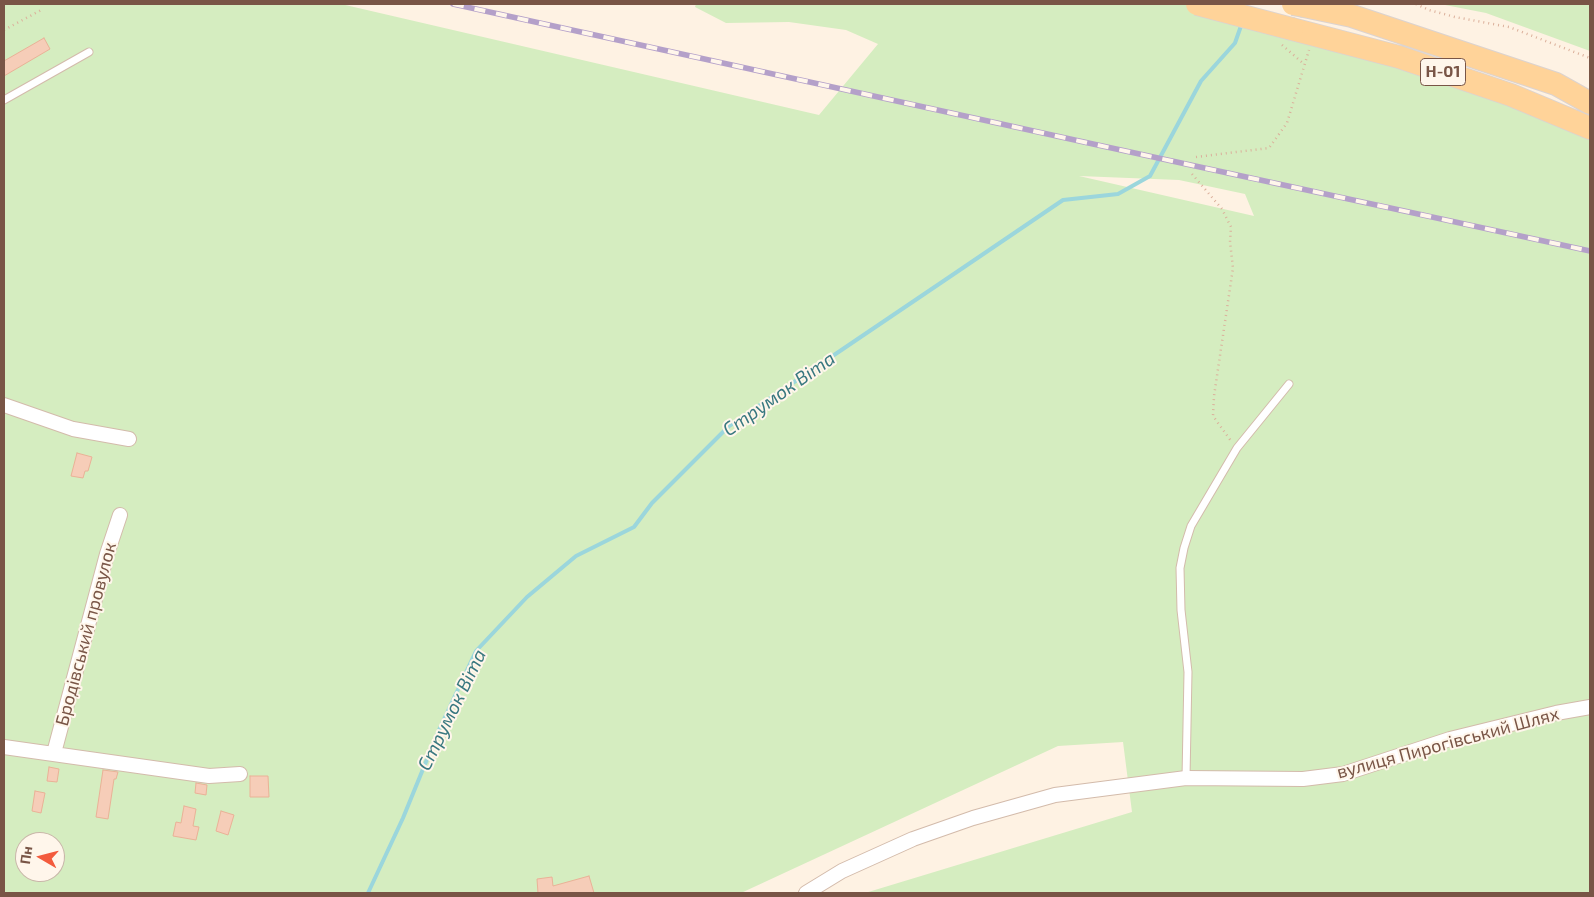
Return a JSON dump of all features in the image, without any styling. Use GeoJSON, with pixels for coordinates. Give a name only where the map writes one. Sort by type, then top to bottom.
{"type":"FeatureCollection","features":[{"type":"Feature","properties":{"kind":"main road","name":"Н-01"},"geometry":{"type":"LineString","coordinates":[[1197,4],[1286,36],[1399,57],[1511,95],[1590,128]]}},
{"type":"Feature","properties":{"kind":"main road","name":"Н-01"},"geometry":{"type":"LineString","coordinates":[[1299,5],[1352,16],[1556,84],[1590,103]]}},
{"type":"Feature","properties":{"kind":"street"},"geometry":{"type":"LineString","coordinates":[[4,405],[73,429],[130,439]]}},
{"type":"Feature","properties":{"kind":"street","name":"Бродівський провулок"},"geometry":{"type":"LineString","coordinates":[[54,753],[120,515]]}},
{"type":"Feature","properties":{"kind":"street","name":"вулиця Пирогівський Шлях"},"geometry":{"type":"LineString","coordinates":[[806,893],[842,871],[913,839],[973,818],[1055,795],[1186,778],[1302,779],[1343,774],[1450,739],[1556,713],[1590,707]]}},
{"type":"Feature","properties":{"kind":"street"},"geometry":{"type":"LineString","coordinates":[[4,747],[209,776],[240,774]]}},
{"type":"Feature","properties":{"kind":"lane"},"geometry":{"type":"LineString","coordinates":[[4,100],[89,52]]}},
{"type":"Feature","properties":{"kind":"lane"},"geometry":{"type":"LineString","coordinates":[[1186,778],[1188,672],[1181,610],[1180,568],[1184,548],[1191,526],[1237,448],[1288,384]]}},
{"type":"Feature","properties":{"kind":"path"},"geometry":{"type":"LineString","coordinates":[[1416,4],[1429,10],[1455,17],[1509,27],[1590,58]]}},
{"type":"Feature","properties":{"kind":"path"},"geometry":{"type":"LineString","coordinates":[[4,30],[43,9]]}},
{"type":"Feature","properties":{"kind":"path"},"geometry":{"type":"LineString","coordinates":[[1196,157],[1268,148],[1287,123],[1305,64],[1286,36]]}},
{"type":"Feature","properties":{"kind":"path"},"geometry":{"type":"LineString","coordinates":[[1192,174],[1222,208],[1231,227],[1230,242],[1233,268],[1214,396],[1213,416],[1237,448]]}},
{"type":"Feature","properties":{"kind":"green space"},"geometry":{"type":"Polygon","coordinates":[[[4,4],[341,4],[819,115],[878,44],[846,30],[789,22],[726,23],[695,7],[696,4],[1197,4],[1590,128],[1590,893],[865,893],[1132,812],[1123,742],[1058,746],[741,893],[4,893],[4,4]],[[1079,176],[1254,216],[1245,194],[1179,180],[1079,176]]]}},
{"type":"Feature","properties":{"kind":"green space"},"geometry":{"type":"Polygon","coordinates":[[[1440,4],[1590,4],[1590,51],[1486,13],[1440,4]]]}},
{"type":"Feature","properties":{"kind":"building"},"geometry":{"type":"Polygon","coordinates":[[[44,38],[50,49],[4,76],[4,61],[44,38]]]}},
{"type":"Feature","properties":{"kind":"building"},"geometry":{"type":"Polygon","coordinates":[[[77,453],[92,457],[88,471],[85,471],[83,478],[71,476],[77,453]]]}},
{"type":"Feature","properties":{"kind":"building"},"geometry":{"type":"Polygon","coordinates":[[[49,767],[59,769],[57,782],[47,781],[49,767]]]}},
{"type":"Feature","properties":{"kind":"building"},"geometry":{"type":"Polygon","coordinates":[[[103,770],[118,772],[116,779],[114,779],[108,819],[96,817],[103,770]]]}},
{"type":"Feature","properties":{"kind":"building"},"geometry":{"type":"Polygon","coordinates":[[[250,776],[268,776],[269,797],[250,797],[250,776]]]}},
{"type":"Feature","properties":{"kind":"building"},"geometry":{"type":"Polygon","coordinates":[[[196,783],[207,785],[206,795],[195,793],[196,783]]]}},
{"type":"Feature","properties":{"kind":"building"},"geometry":{"type":"Polygon","coordinates":[[[35,791],[45,793],[41,813],[32,811],[35,791]]]}},
{"type":"Feature","properties":{"kind":"building"},"geometry":{"type":"Polygon","coordinates":[[[184,806],[196,809],[193,826],[199,827],[196,840],[173,836],[176,822],[181,823],[184,806]]]}},
{"type":"Feature","properties":{"kind":"building"},"geometry":{"type":"Polygon","coordinates":[[[221,811],[234,815],[228,835],[216,831],[221,811]]]}},
{"type":"Feature","properties":{"kind":"building"},"geometry":{"type":"Polygon","coordinates":[[[589,876],[594,893],[538,893],[537,879],[552,877],[553,886],[589,876]]]}},
{"type":"Feature","properties":{"kind":"waterway","name":"Струмок Віта"},"geometry":{"type":"LineString","coordinates":[[368,893],[403,818],[439,730],[476,651],[527,597],[576,556],[634,527],[652,503],[729,426],[1063,200],[1118,194],[1150,176],[1201,81],[1235,43],[1242,23]]}},
{"type":"Feature","properties":{"kind":"railway"},"geometry":{"type":"LineString","coordinates":[[453,4],[1590,251]]}}]}
